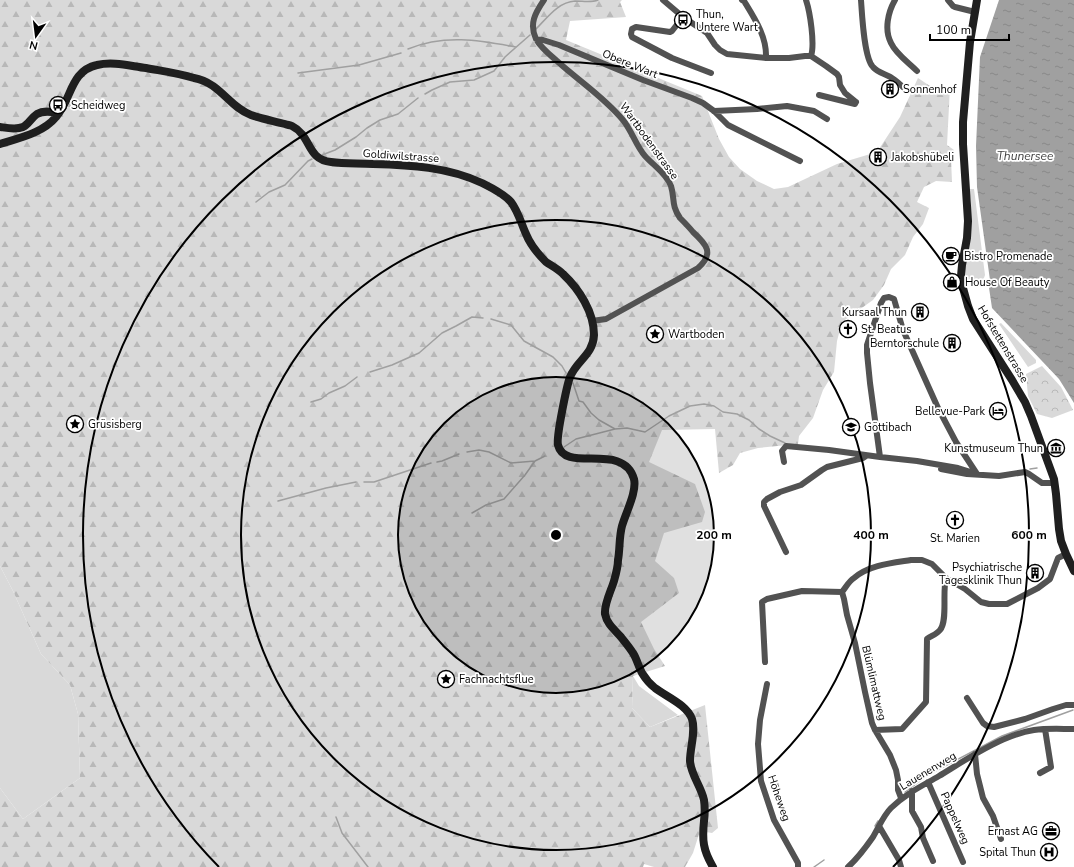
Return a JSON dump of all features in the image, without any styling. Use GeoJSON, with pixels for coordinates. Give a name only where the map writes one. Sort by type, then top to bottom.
{"type":"FeatureCollection","features":[{"type":"Feature","properties":{"kind":"street"},"geometry":{"type":"LineString","coordinates":[[536,39],[533,31],[533,22],[535,14],[544,0]]}},
{"type":"Feature","properties":{"kind":"street"},"geometry":{"type":"LineString","coordinates":[[663,0],[683,17],[707,33],[715,45],[723,52],[728,54],[766,58],[811,56],[839,77],[840,85],[845,93],[856,102],[855,104],[819,95]]}},
{"type":"Feature","properties":{"kind":"street"},"geometry":{"type":"LineString","coordinates":[[742,0],[756,21],[763,37],[766,48],[766,58]]}},
{"type":"Feature","properties":{"kind":"street"},"geometry":{"type":"LineString","coordinates":[[806,0],[810,14],[811,56]]}},
{"type":"Feature","properties":{"kind":"street"},"geometry":{"type":"LineString","coordinates":[[861,0],[865,44],[870,64],[879,72],[892,78],[906,90]]}},
{"type":"Feature","properties":{"kind":"street"},"geometry":{"type":"LineString","coordinates":[[895,0],[888,18],[887,26],[889,38],[896,51],[917,71]]}},
{"type":"Feature","properties":{"kind":"street"},"geometry":{"type":"LineString","coordinates":[[948,0],[955,7],[975,12]]}},
{"type":"Feature","properties":{"kind":"street","name":"Hofstettenstrasse"},"geometry":{"type":"LineString","coordinates":[[977,0],[970,42],[963,135],[968,221],[967,238],[962,265],[963,288],[973,319],[1012,380],[1028,409],[1055,483],[1060,537],[1074,571]]}},
{"type":"Feature","properties":{"kind":"street"},"geometry":{"type":"LineString","coordinates":[[683,17],[670,32],[636,27],[632,29],[632,37],[672,58],[710,73]]}},
{"type":"Feature","properties":{"kind":"street","name":"Obere Wart"},"geometry":{"type":"LineString","coordinates":[[536,39],[559,45],[643,80],[692,98],[714,111],[728,125],[800,161]]}},
{"type":"Feature","properties":{"kind":"street","name":"Wartbodenstrasse"},"geometry":{"type":"LineString","coordinates":[[536,39],[544,49],[574,76],[611,106],[625,122],[644,155],[662,172],[671,186],[676,213],[705,244],[708,250],[706,259],[698,268],[606,319],[592,322]]}},
{"type":"Feature","properties":{"kind":"street","name":"Goldiwilstrasse"},"geometry":{"type":"LineString","coordinates":[[0,144],[45,128],[59,113],[75,79],[79,74],[90,67],[102,64],[117,64],[158,70],[204,81],[216,88],[240,110],[252,116],[292,126],[303,136],[314,155],[326,162],[406,165],[446,170],[468,177],[501,193],[511,202],[532,246],[546,262],[561,272],[578,291],[588,310],[592,322],[594,333],[593,342],[590,351],[575,369],[570,378],[558,435],[558,445],[562,454],[569,457],[577,459],[597,457],[616,461],[627,467],[633,476],[633,494],[621,528],[618,561],[614,582],[604,610],[608,624],[622,638],[634,655],[643,675],[654,687],[682,706],[691,715],[694,726],[690,757],[691,770],[703,795],[705,806],[702,839],[704,850],[713,867]]}},
{"type":"Feature","properties":{"kind":"street"},"geometry":{"type":"LineString","coordinates":[[714,111],[787,106],[814,111],[827,119]]}},
{"type":"Feature","properties":{"kind":"street"},"geometry":{"type":"LineString","coordinates":[[0,127],[14,129],[22,128],[37,114],[49,111],[59,113]]}},
{"type":"Feature","properties":{"kind":"street"},"geometry":{"type":"LineString","coordinates":[[880,457],[870,383],[867,345],[881,304],[884,298],[889,297],[894,299],[903,330],[938,408],[956,442],[976,474]]}},
{"type":"Feature","properties":{"kind":"street"},"geometry":{"type":"LineString","coordinates":[[784,462],[782,451],[786,446],[829,450],[834,458]]}},
{"type":"Feature","properties":{"kind":"street"},"geometry":{"type":"LineString","coordinates":[[786,552],[764,506],[764,502],[780,492],[801,485],[822,470],[834,458],[867,456],[895,458],[954,467],[968,470],[976,474],[1000,476],[1025,472],[1042,483],[1055,483]]}},
{"type":"Feature","properties":{"kind":"street"},"geometry":{"type":"LineString","coordinates":[[834,458],[863,458],[867,456]]}},
{"type":"Feature","properties":{"kind":"street"},"geometry":{"type":"LineString","coordinates":[[765,662],[762,602],[767,599],[802,592],[842,592],[852,579],[874,567],[911,560],[922,560],[932,564],[946,578],[965,589],[981,602],[1007,604],[1038,588],[1050,578],[1058,558],[1066,554]]}},
{"type":"Feature","properties":{"kind":"street"},"geometry":{"type":"LineString","coordinates":[[875,730],[902,729],[926,702],[927,639],[941,630],[944,623],[943,588],[946,578]]}},
{"type":"Feature","properties":{"kind":"street","name":"Blümlimattweg"},"geometry":{"type":"LineString","coordinates":[[842,592],[855,642],[868,707],[875,730],[896,770],[898,790],[901,798]]}},
{"type":"Feature","properties":{"kind":"street","name":"Höheweg"},"geometry":{"type":"LineString","coordinates":[[766,684],[758,744],[761,781],[774,820],[798,863],[798,867]]}},
{"type":"Feature","properties":{"kind":"street"},"geometry":{"type":"LineString","coordinates":[[967,698],[983,723],[987,726],[994,727],[1053,709],[1074,705]]}},
{"type":"Feature","properties":{"kind":"street"},"geometry":{"type":"LineString","coordinates":[[1040,773],[1051,767],[1045,729]]}},
{"type":"Feature","properties":{"kind":"street","name":"Lauenenweg"},"geometry":{"type":"LineString","coordinates":[[848,867],[866,848],[889,810],[901,798],[912,791],[976,754],[1006,739],[1030,731],[1045,729],[1074,729]]}},
{"type":"Feature","properties":{"kind":"street"},"geometry":{"type":"LineString","coordinates":[[976,754],[977,774],[983,798],[993,816],[1001,839]]}},
{"type":"Feature","properties":{"kind":"street","name":"Pappelweg"},"geometry":{"type":"LineString","coordinates":[[928,782],[963,862]]}},
{"type":"Feature","properties":{"kind":"street"},"geometry":{"type":"LineString","coordinates":[[912,791],[912,811],[921,827],[923,838],[933,861]]}},
{"type":"Feature","properties":{"kind":"street"},"geometry":{"type":"LineString","coordinates":[[879,826],[899,860],[901,867]]}},
{"type":"Feature","properties":{"kind":"green space"},"geometry":{"type":"Polygon","coordinates":[[[0,0],[622,0],[620,2],[626,17],[570,21],[566,40],[702,96],[719,139],[729,157],[740,169],[757,181],[774,189],[788,187],[837,164],[877,152],[900,117],[918,78],[936,90],[950,87],[947,145],[954,150],[954,154],[951,159],[952,182],[936,181],[924,187],[917,202],[929,208],[923,224],[913,237],[905,255],[891,269],[884,285],[873,300],[842,322],[837,341],[834,372],[823,390],[813,418],[799,436],[798,444],[758,448],[740,453],[733,465],[719,473],[715,429],[662,430],[649,462],[695,484],[705,512],[702,522],[664,533],[655,561],[674,578],[679,593],[641,622],[654,649],[665,666],[633,676],[632,708],[650,727],[705,705],[718,828],[712,833],[700,831],[693,853],[685,867],[654,867],[644,864],[643,867],[0,867],[0,788],[23,819],[80,778],[78,714],[70,685],[41,654],[13,591],[0,566],[0,0]]]}},
{"type":"Feature","properties":{"kind":"green space"},"geometry":{"type":"Polygon","coordinates":[[[969,189],[974,189],[985,275],[983,281],[971,283],[966,279],[965,267],[967,251],[971,238],[971,202],[969,189]]]}},
{"type":"Feature","properties":{"kind":"green space"},"geometry":{"type":"Polygon","coordinates":[[[1001,323],[1036,360],[1036,363],[1028,367],[999,324],[1001,323]]]}},
{"type":"Feature","properties":{"kind":"green space"},"geometry":{"type":"Polygon","coordinates":[[[1042,366],[1061,387],[1073,410],[1052,418],[1037,414],[1028,396],[1026,374],[1042,366]]]}},
{"type":"Feature","properties":{"kind":"green space"},"geometry":{"type":"Polygon","coordinates":[[[0,566],[13,591],[41,654],[70,685],[78,714],[80,778],[23,819],[0,788],[0,566]]]}},
{"type":"Feature","properties":{"kind":"green space"},"geometry":{"type":"Polygon","coordinates":[[[633,676],[639,686],[678,715],[650,727],[632,708],[633,676]]]}},
{"type":"Feature","properties":{"kind":"water","name":"Thunersee"},"geometry":{"type":"Polygon","coordinates":[[[999,0],[1074,0],[1074,403],[1059,379],[992,308],[988,281],[990,280],[977,187],[976,146],[980,57],[999,0]]]}},
{"type":"Feature","properties":{"kind":"waterway"},"geometry":{"type":"LineString","coordinates":[[536,29],[553,11],[563,4],[575,1],[590,2],[598,0]]}},
{"type":"Feature","properties":{"kind":"waterway"},"geometry":{"type":"LineString","coordinates":[[425,94],[450,82],[474,80],[494,71],[505,57],[530,35]]}},
{"type":"Feature","properties":{"kind":"waterway"},"geometry":{"type":"LineString","coordinates":[[408,49],[421,44],[448,40],[489,42],[516,47]]}},
{"type":"Feature","properties":{"kind":"waterway"},"geometry":{"type":"LineString","coordinates":[[298,73],[359,65],[401,53]]}},
{"type":"Feature","properties":{"kind":"waterway"},"geometry":{"type":"LineString","coordinates":[[322,155],[335,150],[380,120],[398,114],[418,98]]}},
{"type":"Feature","properties":{"kind":"waterway"},"geometry":{"type":"LineString","coordinates":[[256,202],[269,192],[285,185],[308,161],[312,159]]}},
{"type":"Feature","properties":{"kind":"waterway"},"geometry":{"type":"LineString","coordinates":[[370,372],[392,365],[419,353],[442,333],[472,317],[483,318]]}},
{"type":"Feature","properties":{"kind":"waterway"},"geometry":{"type":"LineString","coordinates":[[491,319],[511,325],[524,341],[553,357],[562,366],[566,373]]}},
{"type":"Feature","properties":{"kind":"waterway"},"geometry":{"type":"LineString","coordinates":[[311,402],[321,399],[329,393],[345,386],[357,377]]}},
{"type":"Feature","properties":{"kind":"waterway"},"geometry":{"type":"LineString","coordinates":[[573,383],[579,401],[583,402],[591,413],[599,420],[615,429],[627,428],[645,432],[669,416],[690,406],[704,404],[714,406],[723,412],[737,414],[749,420],[770,436],[785,443]]}},
{"type":"Feature","properties":{"kind":"waterway"},"geometry":{"type":"LineString","coordinates":[[564,447],[576,439],[615,429]]}},
{"type":"Feature","properties":{"kind":"waterway"},"geometry":{"type":"LineString","coordinates":[[467,452],[479,450],[489,452],[511,463],[535,461],[545,456]]}},
{"type":"Feature","properties":{"kind":"waterway"},"geometry":{"type":"LineString","coordinates":[[437,462],[459,454]]}},
{"type":"Feature","properties":{"kind":"waterway"},"geometry":{"type":"LineString","coordinates":[[472,513],[486,505],[504,499],[535,461]]}},
{"type":"Feature","properties":{"kind":"waterway"},"geometry":{"type":"LineString","coordinates":[[364,482],[374,482],[431,463]]}},
{"type":"Feature","properties":{"kind":"waterway","name":"Göttibach"},"geometry":{"type":"LineString","coordinates":[[1030,469],[1037,468]]}},
{"type":"Feature","properties":{"kind":"waterway"},"geometry":{"type":"LineString","coordinates":[[278,501],[326,488],[356,482]]}},
{"type":"Feature","properties":{"kind":"waterway"},"geometry":{"type":"LineString","coordinates":[[905,792],[928,775],[1002,736],[1073,710]]}},
{"type":"Feature","properties":{"kind":"waterway"},"geometry":{"type":"LineString","coordinates":[[336,817],[342,833],[368,867]]}},
{"type":"Feature","properties":{"kind":"waterway"},"geometry":{"type":"LineString","coordinates":[[875,826],[878,821]]}},
{"type":"Feature","properties":{"kind":"waterway"},"geometry":{"type":"LineString","coordinates":[[814,867],[824,860]]}},
{"type":"Feature","properties":{"kind":"place","name":"Thun, Untere Wart"},"geometry":{"type":"Point","coordinates":[683,20]}},
{"type":"Feature","properties":{"kind":"place","name":"Sonnenhof"},"geometry":{"type":"Point","coordinates":[890,89]}},
{"type":"Feature","properties":{"kind":"place","name":"Scheidweg"},"geometry":{"type":"Point","coordinates":[58,105]}},
{"type":"Feature","properties":{"kind":"place","name":"Jakobshübeli"},"geometry":{"type":"Point","coordinates":[878,157]}},
{"type":"Feature","properties":{"kind":"place","name":"Bistro Promenade"},"geometry":{"type":"Point","coordinates":[951,256]}},
{"type":"Feature","properties":{"kind":"place","name":"House Of Beauty"},"geometry":{"type":"Point","coordinates":[952,282]}},
{"type":"Feature","properties":{"kind":"place","name":"Kursaal Thun"},"geometry":{"type":"Point","coordinates":[920,312]}},
{"type":"Feature","properties":{"kind":"place","name":"St. Beatus"},"geometry":{"type":"Point","coordinates":[848,329]}},
{"type":"Feature","properties":{"kind":"place","name":"Wartboden"},"geometry":{"type":"Point","coordinates":[655,334]}},
{"type":"Feature","properties":{"kind":"place","name":"Berntorschule"},"geometry":{"type":"Point","coordinates":[952,343]}},
{"type":"Feature","properties":{"kind":"place","name":"Bellevue-Park"},"geometry":{"type":"Point","coordinates":[998,411]}},
{"type":"Feature","properties":{"kind":"place","name":"Grüsisberg"},"geometry":{"type":"Point","coordinates":[75,424]}},
{"type":"Feature","properties":{"kind":"place","name":"Göttibach"},"geometry":{"type":"Point","coordinates":[851,427]}},
{"type":"Feature","properties":{"kind":"place","name":"Kunstmuseum Thun"},"geometry":{"type":"Point","coordinates":[1056,448]}},
{"type":"Feature","properties":{"kind":"place","name":"St. Marien"},"geometry":{"type":"Point","coordinates":[955,520]}},
{"type":"Feature","properties":{"kind":"place","name":"Psychiatrische Tagesklinik Thun"},"geometry":{"type":"Point","coordinates":[1035,573]}},
{"type":"Feature","properties":{"kind":"place","name":"Fachnachtsflue"},"geometry":{"type":"Point","coordinates":[446,679]}},
{"type":"Feature","properties":{"kind":"place","name":"Ernast AG"},"geometry":{"type":"Point","coordinates":[1051,831]}},
{"type":"Feature","properties":{"kind":"place","name":"Spital Thun"},"geometry":{"type":"Point","coordinates":[1049,852]}}]}
